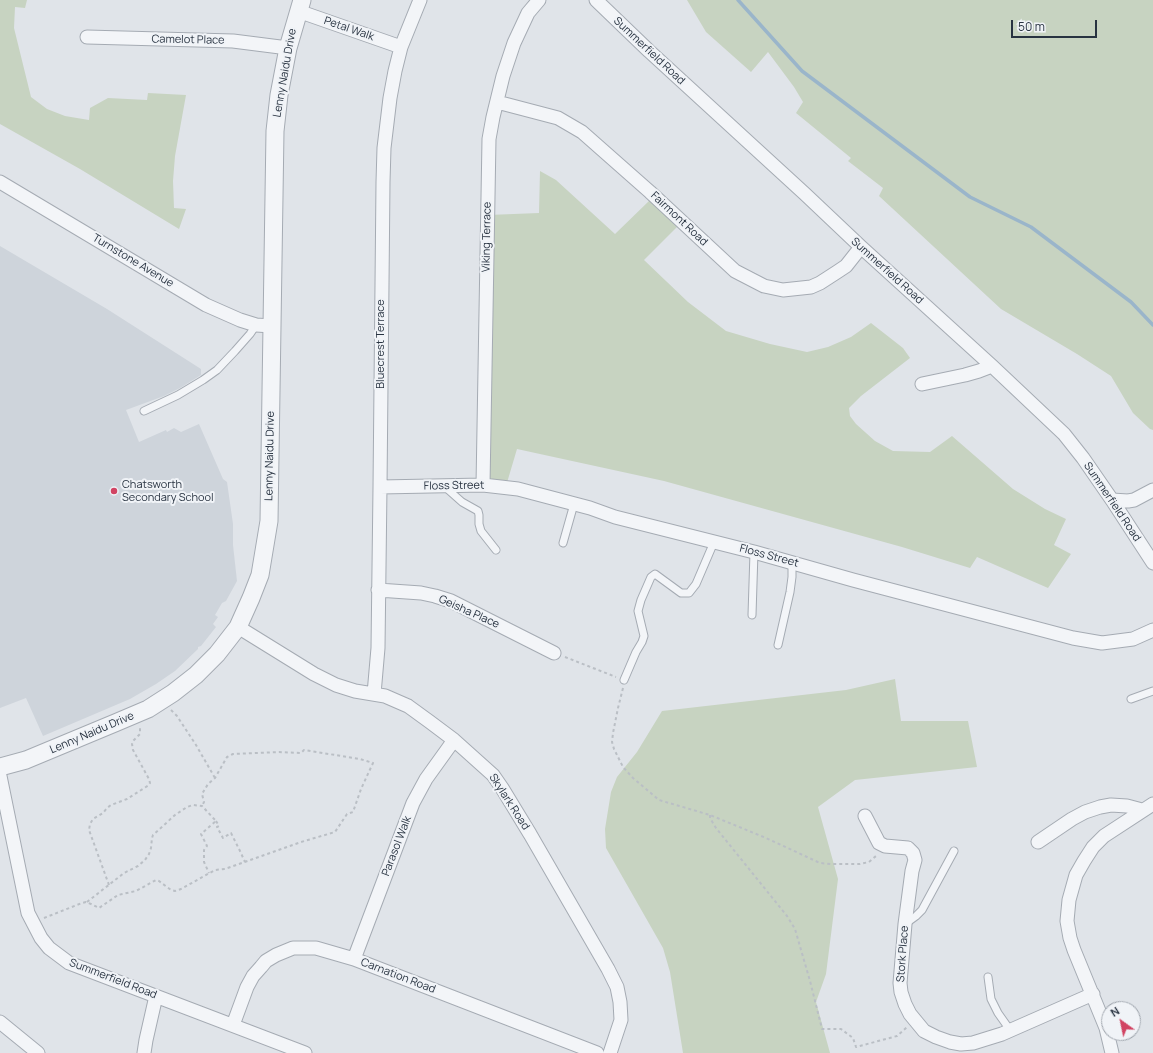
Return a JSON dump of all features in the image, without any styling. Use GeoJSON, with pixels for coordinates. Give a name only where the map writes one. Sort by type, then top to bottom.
{"type":"FeatureCollection","features":[{"type":"Feature","properties":{"kind":"street","name":"Bluecrest Terrace"},"geometry":{"type":"LineString","coordinates":[[374,694],[378,648],[384,148],[395,71],[401,47],[420,0]]}},
{"type":"Feature","properties":{"kind":"street","name":"Viking Terrace"},"geometry":{"type":"LineString","coordinates":[[483,485],[489,139],[503,76],[514,43],[528,13],[539,0]]}},
{"type":"Feature","properties":{"kind":"street","name":"Summerfield Road"},"geometry":{"type":"LineString","coordinates":[[596,0],[861,248],[992,366],[1064,434],[1083,458],[1112,500],[1153,563]]}},
{"type":"Feature","properties":{"kind":"street","name":"Petal Walk"},"geometry":{"type":"LineString","coordinates":[[300,5],[401,47]]}},
{"type":"Feature","properties":{"kind":"street","name":"Lenny Naidu Drive"},"geometry":{"type":"LineString","coordinates":[[0,767],[26,760],[54,749],[136,714],[163,700],[190,680],[211,661],[238,627],[251,598],[260,575],[269,521],[264,326],[275,131],[279,95],[288,48],[300,5]]}},
{"type":"Feature","properties":{"kind":"street","name":"Camelot Place"},"geometry":{"type":"LineString","coordinates":[[87,37],[233,41],[288,48]]}},
{"type":"Feature","properties":{"kind":"street","name":"Fairmont Road"},"geometry":{"type":"LineString","coordinates":[[497,102],[558,118],[582,132],[640,183],[735,271],[764,286],[783,290],[811,287],[820,283],[846,266],[861,248]]}},
{"type":"Feature","properties":{"kind":"street","name":"Turnstone Avenue"},"geometry":{"type":"LineString","coordinates":[[0,182],[206,305],[234,318],[264,326]]}},
{"type":"Feature","properties":{"kind":"street"},"geometry":{"type":"LineString","coordinates":[[922,384],[965,375],[992,366]]}},
{"type":"Feature","properties":{"kind":"street","name":"Floss Street"},"geometry":{"type":"LineString","coordinates":[[380,487],[483,485],[518,489],[615,517],[754,552],[853,580],[1089,641],[1102,643],[1122,641],[1144,635],[1153,630]]}},
{"type":"Feature","properties":{"kind":"street"},"geometry":{"type":"LineString","coordinates":[[1112,500],[1134,500],[1153,490]]}},
{"type":"Feature","properties":{"kind":"street","name":"Geisha Place"},"geometry":{"type":"LineString","coordinates":[[378,590],[421,593],[451,601],[554,653]]}},
{"type":"Feature","properties":{"kind":"street","name":"Skylark Road"},"geometry":{"type":"LineString","coordinates":[[238,627],[336,686],[392,698],[408,706],[454,740],[487,769],[502,788],[613,977],[619,994],[621,1020],[610,1053]]}},
{"type":"Feature","properties":{"kind":"street","name":"Parasol Walk"},"geometry":{"type":"LineString","coordinates":[[354,959],[413,803],[426,779],[454,740]]}},
{"type":"Feature","properties":{"kind":"street","name":"Summerfield Road"},"geometry":{"type":"LineString","coordinates":[[0,776],[28,913],[32,923],[48,948],[70,963],[305,1053]]}},
{"type":"Feature","properties":{"kind":"street"},"geometry":{"type":"LineString","coordinates":[[1038,842],[1072,819],[1085,812],[1100,807],[1111,805],[1148,807]]}},
{"type":"Feature","properties":{"kind":"street"},"geometry":{"type":"LineString","coordinates":[[1112,1053],[1106,1028],[1070,938],[1067,922],[1069,900],[1076,875],[1093,847],[1104,836],[1148,807]]}},
{"type":"Feature","properties":{"kind":"street"},"geometry":{"type":"LineString","coordinates":[[865,816],[880,843],[885,846]]}},
{"type":"Feature","properties":{"kind":"street","name":"Stork Place"},"geometry":{"type":"LineString","coordinates":[[885,846],[908,848],[913,853],[915,860],[912,871],[905,924],[900,983],[901,992],[910,1014],[924,1031],[936,1038],[950,1042],[961,1044],[973,1043],[1010,1030],[1093,994]]}},
{"type":"Feature","properties":{"kind":"street","name":"Carnation Road"},"geometry":{"type":"LineString","coordinates":[[232,1025],[247,987],[253,976],[266,961],[276,955],[294,948],[316,948],[354,959],[597,1053]]}},
{"type":"Feature","properties":{"kind":"street"},"geometry":{"type":"LineString","coordinates":[[144,1053],[156,996]]}},
{"type":"Feature","properties":{"kind":"street"},"geometry":{"type":"LineString","coordinates":[[0,1022],[38,1053]]}},
{"type":"Feature","properties":{"kind":"lane"},"geometry":{"type":"LineString","coordinates":[[144,411],[178,395],[203,380],[217,370],[250,334],[264,326]]}},
{"type":"Feature","properties":{"kind":"lane"},"geometry":{"type":"LineString","coordinates":[[443,486],[462,502],[478,511],[481,531],[496,550]]}},
{"type":"Feature","properties":{"kind":"lane"},"geometry":{"type":"LineString","coordinates":[[563,543],[574,504]]}},
{"type":"Feature","properties":{"kind":"lane"},"geometry":{"type":"LineString","coordinates":[[624,680],[644,636],[638,611],[651,577],[655,574],[681,593],[689,593],[696,584],[714,542]]}},
{"type":"Feature","properties":{"kind":"lane"},"geometry":{"type":"LineString","coordinates":[[752,615],[754,552]]}},
{"type":"Feature","properties":{"kind":"lane"},"geometry":{"type":"LineString","coordinates":[[778,645],[790,592],[792,562]]}},
{"type":"Feature","properties":{"kind":"lane"},"geometry":{"type":"LineString","coordinates":[[1131,699],[1153,691]]}},
{"type":"Feature","properties":{"kind":"lane"},"geometry":{"type":"LineString","coordinates":[[905,924],[922,910],[954,851]]}},
{"type":"Feature","properties":{"kind":"lane"},"geometry":{"type":"LineString","coordinates":[[988,977],[992,999],[998,1012],[1010,1030]]}},
{"type":"Feature","properties":{"kind":"path"},"geometry":{"type":"LineString","coordinates":[[554,653],[624,680],[612,742],[618,759],[623,767],[633,778],[659,800],[710,815],[766,838],[820,863],[844,865],[869,862],[885,846]]}},
{"type":"Feature","properties":{"kind":"path"},"geometry":{"type":"LineString","coordinates":[[163,700],[177,716],[203,756],[215,778]]}},
{"type":"Feature","properties":{"kind":"path"},"geometry":{"type":"LineString","coordinates":[[109,885],[89,830],[90,824],[93,820],[107,808],[126,799],[150,783],[133,750],[133,741],[140,734],[136,714]]}},
{"type":"Feature","properties":{"kind":"path"},"geometry":{"type":"LineString","coordinates":[[86,902],[99,908],[118,895],[136,891],[156,880],[175,891],[215,870],[226,869],[276,850],[335,832],[347,814],[353,812],[361,789],[373,763],[360,759],[304,750],[300,753],[279,752],[234,754],[227,757],[215,778],[208,784],[202,794],[204,802],[202,806]]}},
{"type":"Feature","properties":{"kind":"path"},"geometry":{"type":"LineString","coordinates":[[32,923],[86,902],[124,873],[138,866],[145,860],[151,848],[153,835],[175,815],[188,807],[202,806],[216,820],[219,826],[217,827],[223,838],[230,833],[246,862]]}},
{"type":"Feature","properties":{"kind":"path"},"geometry":{"type":"LineString","coordinates":[[710,815],[710,818],[716,828],[787,916],[795,929],[822,1029],[841,1029],[853,1038],[856,1047],[897,1036],[914,1020]]}},
{"type":"Feature","properties":{"kind":"path"},"geometry":{"type":"LineString","coordinates":[[209,873],[204,862],[204,850],[207,846],[201,834],[216,820]]}},
{"type":"Feature","properties":{"kind":"shaded area","name":"Chatsworth Secondary School"},"geometry":{"type":"Polygon","coordinates":[[[0,246],[107,309],[201,369],[201,375],[180,388],[164,396],[126,410],[139,442],[166,430],[167,432],[174,428],[181,432],[199,424],[223,479],[227,482],[233,524],[233,545],[237,581],[226,601],[222,603],[215,615],[218,617],[213,624],[216,627],[201,646],[198,647],[198,649],[175,671],[130,699],[43,736],[26,698],[0,708],[0,246]]]}},
{"type":"Feature","properties":{"kind":"green space"},"geometry":{"type":"Polygon","coordinates":[[[0,0],[27,0],[25,8],[15,7],[14,28],[31,97],[47,109],[65,116],[89,120],[90,108],[108,98],[147,100],[148,93],[186,95],[175,156],[173,181],[174,208],[186,209],[179,229],[80,169],[0,124],[0,0]]]}},
{"type":"Feature","properties":{"kind":"green space"},"geometry":{"type":"Polygon","coordinates":[[[687,0],[1153,0],[1153,430],[1133,413],[1111,376],[1001,309],[879,196],[883,188],[848,161],[851,158],[796,113],[803,102],[794,87],[768,52],[751,72],[706,32],[687,0]]]}},
{"type":"Feature","properties":{"kind":"green space"},"geometry":{"type":"Polygon","coordinates":[[[540,171],[556,180],[615,234],[650,200],[677,227],[644,260],[688,302],[726,331],[770,344],[807,352],[828,347],[851,337],[871,323],[903,348],[910,358],[861,396],[849,408],[850,416],[856,424],[875,441],[893,451],[930,452],[952,436],[1013,489],[1045,509],[1066,519],[1054,545],[1071,554],[1048,588],[977,557],[970,568],[902,547],[664,481],[517,449],[506,486],[483,485],[488,215],[539,213],[540,171]]]}},
{"type":"Feature","properties":{"kind":"green space"},"geometry":{"type":"Polygon","coordinates":[[[895,679],[901,721],[968,721],[977,767],[855,780],[818,807],[838,879],[826,974],[816,1002],[830,1053],[683,1053],[670,972],[663,948],[606,848],[605,829],[611,792],[617,777],[637,752],[662,711],[846,690],[895,679]]]}},
{"type":"Feature","properties":{"kind":"waterway"},"geometry":{"type":"LineString","coordinates":[[738,0],[802,71],[970,197],[1031,227],[1131,302],[1153,325]]}},
{"type":"Feature","properties":{"kind":"place","name":"Chatsworth Secondary School"},"geometry":{"type":"Point","coordinates":[114,491]}}]}
